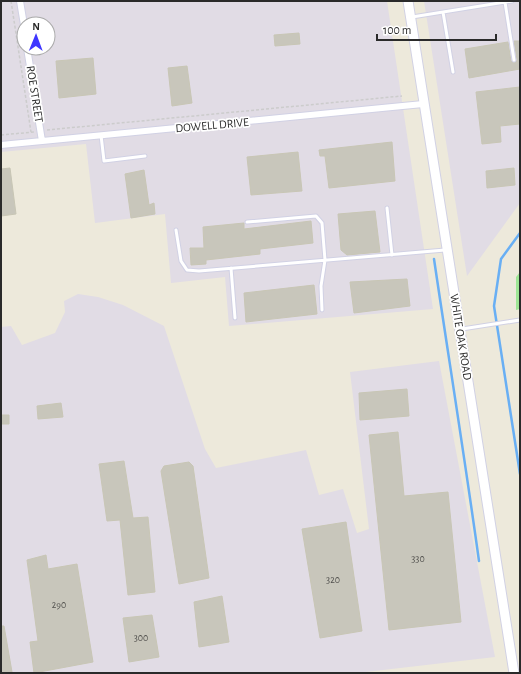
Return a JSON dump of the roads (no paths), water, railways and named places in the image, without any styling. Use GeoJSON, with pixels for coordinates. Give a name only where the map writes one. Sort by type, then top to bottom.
{"type":"FeatureCollection","features":[{"type":"Feature","properties":{"kind":"street"},"geometry":{"type":"LineString","coordinates":[[20,1],[22,16]]}},
{"type":"Feature","properties":{"kind":"street","name":"WHITE OAK ROAD"},"geometry":{"type":"LineString","coordinates":[[408,1],[514,673]]}},
{"type":"Feature","properties":{"kind":"street","name":"ROE STREET"},"geometry":{"type":"LineString","coordinates":[[29,56],[42,141]]}},
{"type":"Feature","properties":{"kind":"street","name":"DOWELL DRIVE"},"geometry":{"type":"LineString","coordinates":[[1,145],[424,104]]}},
{"type":"Feature","properties":{"kind":"lane"},"geometry":{"type":"LineString","coordinates":[[410,17],[512,1]]}},
{"type":"Feature","properties":{"kind":"lane"},"geometry":{"type":"LineString","coordinates":[[505,2],[514,60]]}},
{"type":"Feature","properties":{"kind":"lane"},"geometry":{"type":"LineString","coordinates":[[443,12],[453,72]]}},
{"type":"Feature","properties":{"kind":"lane"},"geometry":{"type":"LineString","coordinates":[[101,135],[104,161],[145,156]]}},
{"type":"Feature","properties":{"kind":"lane"},"geometry":{"type":"LineString","coordinates":[[387,208],[392,255]]}},
{"type":"Feature","properties":{"kind":"lane"},"geometry":{"type":"LineString","coordinates":[[247,222],[316,216],[322,223],[325,260],[321,286],[322,310]]}},
{"type":"Feature","properties":{"kind":"lane"},"geometry":{"type":"LineString","coordinates":[[176,230],[181,261],[187,270],[200,271],[447,250]]}},
{"type":"Feature","properties":{"kind":"lane"},"geometry":{"type":"LineString","coordinates":[[231,268],[235,318]]}},
{"type":"Feature","properties":{"kind":"lane"},"geometry":{"type":"LineString","coordinates":[[460,330],[518,321]]}},
{"type":"Feature","properties":{"kind":"waterway"},"geometry":{"type":"LineString","coordinates":[[520,233],[501,259],[494,306],[520,474]]}},
{"type":"Feature","properties":{"kind":"waterway"},"geometry":{"type":"LineString","coordinates":[[434,259],[479,561]]}}]}
